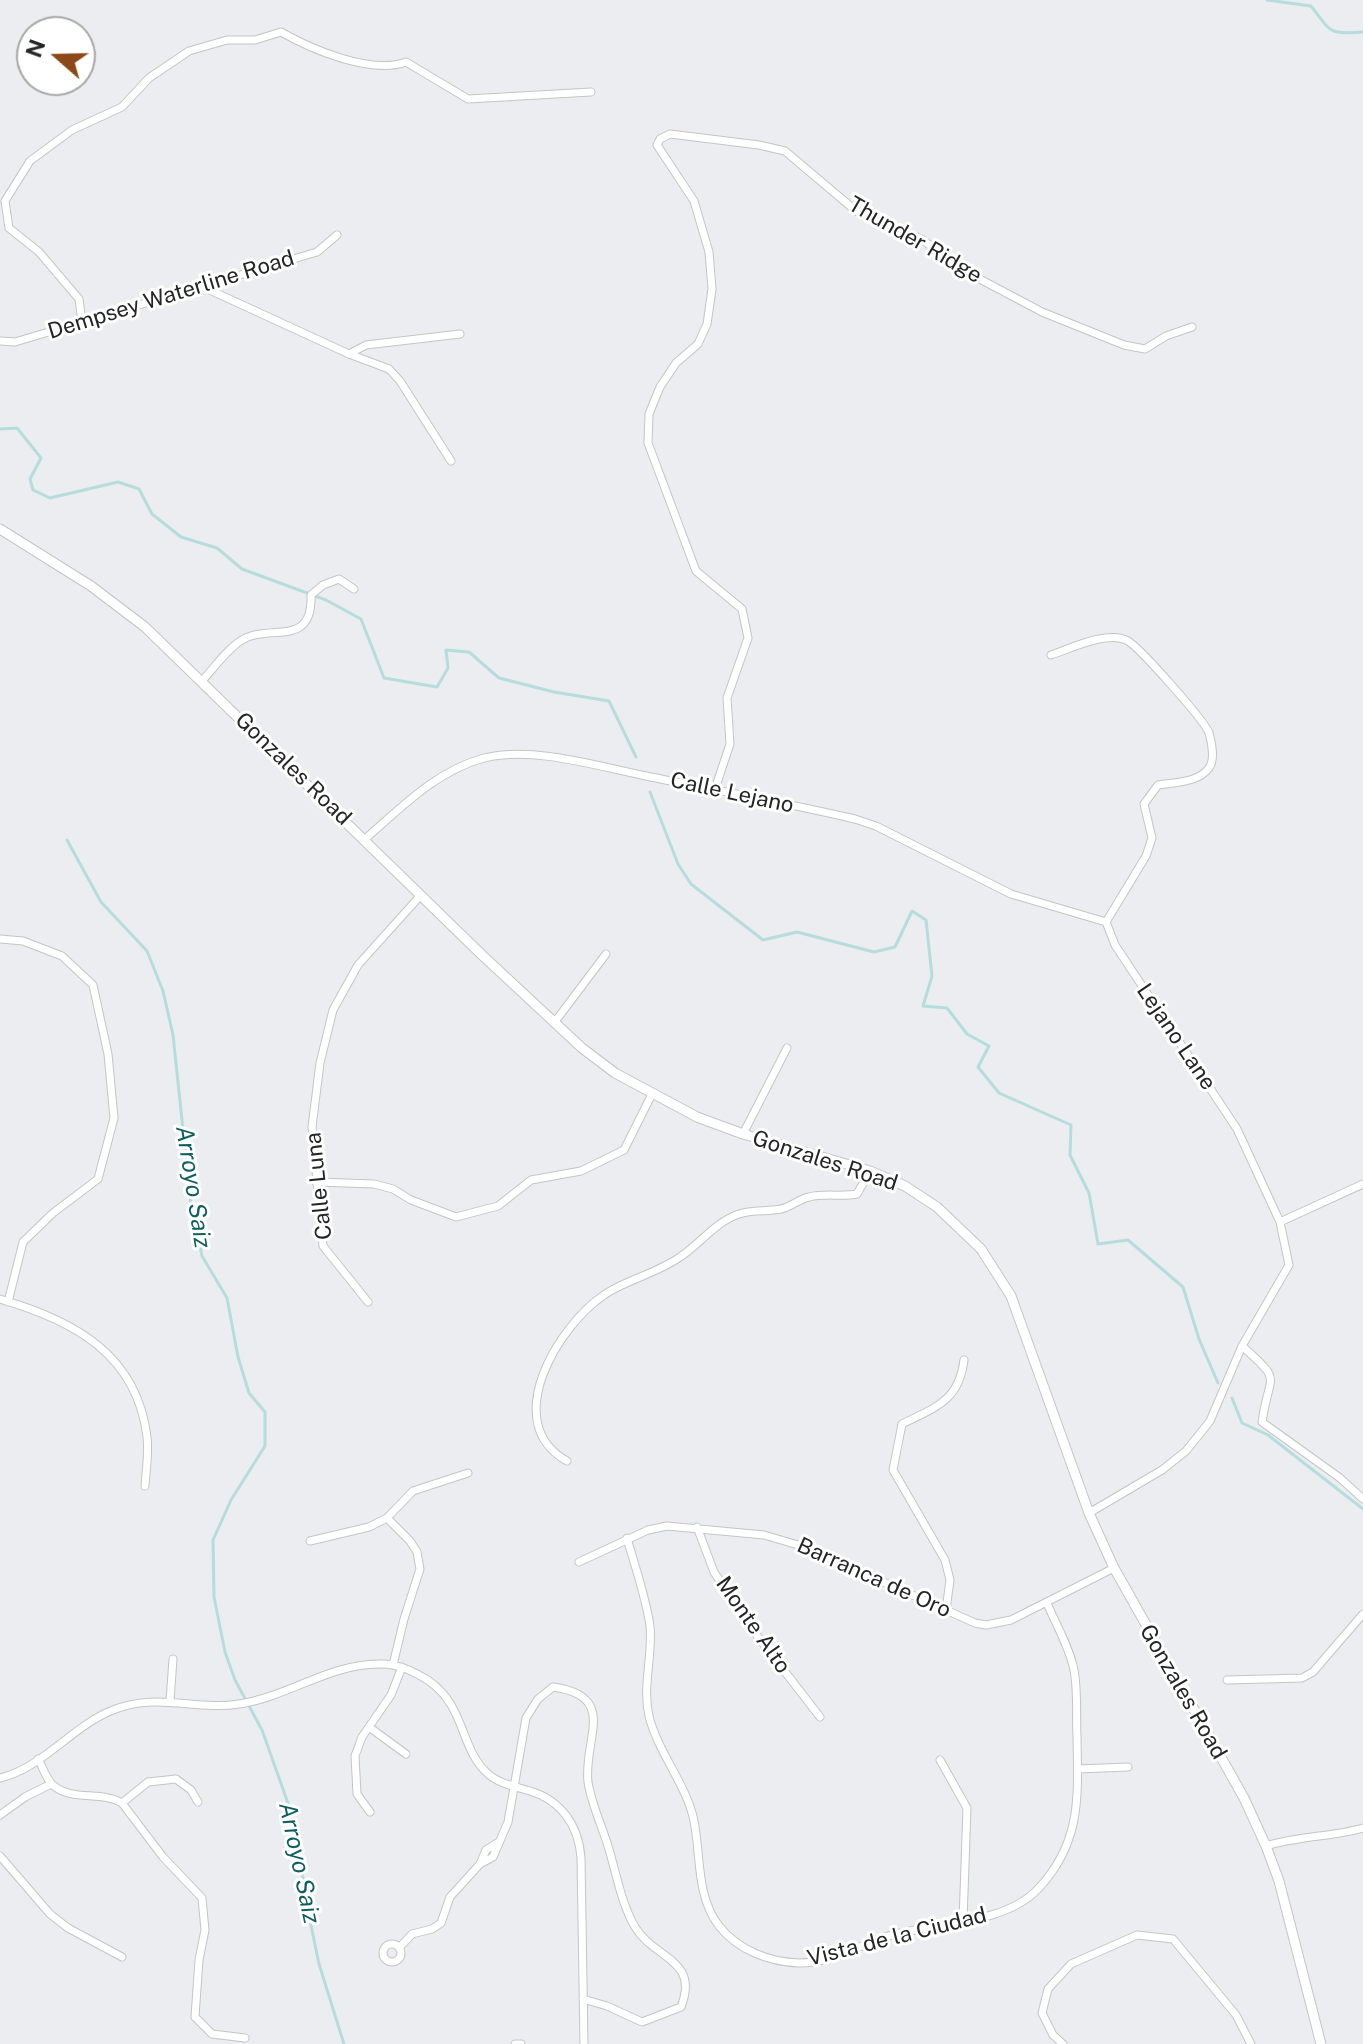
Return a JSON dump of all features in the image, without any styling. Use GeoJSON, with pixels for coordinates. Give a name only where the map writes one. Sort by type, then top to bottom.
{"type":"FeatureCollection","features":[{"type":"Feature","properties":{"kind":"street"},"geometry":{"type":"LineString","coordinates":[[82,322],[79,299],[39,252],[9,228],[5,201],[30,161],[72,130],[122,107],[149,78],[189,51],[227,40],[255,40],[281,32],[302,44],[360,63],[399,65],[406,62],[468,99],[591,92]]}},
{"type":"Feature","properties":{"kind":"street","name":"Thunder Ridge"},"geometry":{"type":"LineString","coordinates":[[715,789],[730,744],[727,698],[748,638],[742,609],[696,571],[648,443],[649,414],[660,387],[676,363],[698,344],[707,324],[712,289],[709,252],[694,201],[657,145],[660,139],[670,134],[785,151],[856,211],[923,240],[959,268],[1042,312],[1124,345],[1145,349],[1166,336],[1192,327]]}},
{"type":"Feature","properties":{"kind":"street","name":"Dempsey Waterline Road"},"geometry":{"type":"LineString","coordinates":[[0,341],[15,342],[317,252],[337,235]]}},
{"type":"Feature","properties":{"kind":"street"},"geometry":{"type":"LineString","coordinates":[[201,286],[349,354],[389,369],[400,381],[451,461]]}},
{"type":"Feature","properties":{"kind":"street"},"geometry":{"type":"LineString","coordinates":[[349,354],[366,345],[460,334]]}},
{"type":"Feature","properties":{"kind":"street","name":"Gonzales Road"},"geometry":{"type":"LineString","coordinates":[[0,529],[119,606],[202,681],[554,1023],[615,1073],[697,1117],[743,1134],[870,1171],[905,1186],[937,1207],[963,1230],[997,1271],[1022,1325],[1089,1513],[1114,1568],[1244,1798],[1266,1846],[1279,1881],[1321,2044]]}},
{"type":"Feature","properties":{"kind":"street"},"geometry":{"type":"LineString","coordinates":[[202,681],[243,639],[287,632],[305,623],[311,609],[311,595],[323,585],[339,579],[354,589]]}},
{"type":"Feature","properties":{"kind":"street"},"geometry":{"type":"LineString","coordinates":[[1051,655],[1099,638],[1127,640],[1146,657],[1208,730],[1213,761],[1207,772],[1194,779],[1158,785],[1144,804],[1152,838],[1146,856],[1106,922]]}},
{"type":"Feature","properties":{"kind":"street","name":"Calle Lejano"},"geometry":{"type":"LineString","coordinates":[[365,839],[436,778],[481,759],[502,755],[538,756],[715,789],[876,826],[1011,894],[1106,922]]}},
{"type":"Feature","properties":{"kind":"street","name":"Calle Luna"},"geometry":{"type":"LineString","coordinates":[[368,1302],[323,1246],[312,1127],[320,1063],[333,1010],[358,965],[421,895]]}},
{"type":"Feature","properties":{"kind":"street","name":"Lejano Lane"},"geometry":{"type":"LineString","coordinates":[[1089,1513],[1154,1475],[1186,1451],[1210,1421],[1242,1346],[1289,1265],[1280,1222],[1237,1129],[1115,945],[1106,922]]}},
{"type":"Feature","properties":{"kind":"street"},"geometry":{"type":"LineString","coordinates":[[0,939],[23,941],[62,956],[93,985],[108,1054],[114,1118],[98,1179],[53,1213],[23,1242],[4,1300],[61,1321],[99,1344],[122,1369],[139,1400],[147,1438],[145,1486]]}},
{"type":"Feature","properties":{"kind":"street"},"geometry":{"type":"LineString","coordinates":[[554,1023],[606,954]]}},
{"type":"Feature","properties":{"kind":"street"},"geometry":{"type":"LineString","coordinates":[[743,1134],[787,1048]]}},
{"type":"Feature","properties":{"kind":"street"},"geometry":{"type":"LineString","coordinates":[[316,1182],[374,1184],[393,1189],[411,1200],[456,1217],[498,1206],[531,1180],[581,1171],[624,1150],[652,1094]]}},
{"type":"Feature","properties":{"kind":"street"},"geometry":{"type":"LineString","coordinates":[[567,1461],[546,1441],[535,1413],[547,1361],[555,1346],[591,1306],[605,1294],[660,1270],[684,1255],[719,1224],[740,1213],[783,1209],[805,1198],[825,1194],[857,1194],[870,1171]]}},
{"type":"Feature","properties":{"kind":"street"},"geometry":{"type":"LineString","coordinates":[[1280,1222],[1363,1184]]}},
{"type":"Feature","properties":{"kind":"street"},"geometry":{"type":"LineString","coordinates":[[1242,1346],[1270,1371],[1273,1381],[1265,1401],[1262,1422],[1340,1478],[1363,1499]]}},
{"type":"Feature","properties":{"kind":"street"},"geometry":{"type":"LineString","coordinates":[[946,1610],[950,1580],[945,1560],[893,1470],[902,1424],[951,1397],[961,1379],[964,1360]]}},
{"type":"Feature","properties":{"kind":"street"},"geometry":{"type":"LineString","coordinates":[[310,1541],[358,1531],[387,1518],[413,1491],[468,1473]]}},
{"type":"Feature","properties":{"kind":"street"},"geometry":{"type":"LineString","coordinates":[[387,1518],[410,1541],[420,1564],[418,1582],[404,1619],[393,1665]]}},
{"type":"Feature","properties":{"kind":"street","name":"Barranca de Oro"},"geometry":{"type":"LineString","coordinates":[[579,1562],[627,1538],[667,1526],[764,1535],[793,1542],[975,1623],[998,1624],[1114,1568]]}},
{"type":"Feature","properties":{"kind":"street","name":"Monte Alto"},"geometry":{"type":"LineString","coordinates":[[697,1527],[714,1572],[820,1717]]}},
{"type":"Feature","properties":{"kind":"street","name":"Vista de la Ciudad"},"geometry":{"type":"LineString","coordinates":[[627,1538],[650,1625],[646,1692],[649,1718],[694,1818],[704,1893],[719,1926],[748,1950],[782,1962],[801,1963],[842,1954],[886,1937],[963,1921],[1014,1906],[1036,1891],[1053,1871],[1073,1830],[1077,1811],[1078,1769],[1075,1672],[1047,1603]]}},
{"type":"Feature","properties":{"kind":"street"},"geometry":{"type":"LineString","coordinates":[[1227,1680],[1302,1678],[1313,1672],[1363,1614]]}},
{"type":"Feature","properties":{"kind":"street"},"geometry":{"type":"LineString","coordinates":[[170,1701],[173,1659]]}},
{"type":"Feature","properties":{"kind":"street"},"geometry":{"type":"LineString","coordinates":[[0,1778],[15,1774],[90,1722],[111,1711],[139,1703],[241,1704],[358,1666],[402,1667],[442,1692],[457,1714],[483,1770],[494,1779],[540,1795],[558,1806],[572,1824],[579,1840],[584,2044]]}},
{"type":"Feature","properties":{"kind":"street"},"geometry":{"type":"LineString","coordinates":[[370,1812],[357,1794],[354,1771],[356,1750],[387,1702],[402,1667]]}},
{"type":"Feature","properties":{"kind":"street"},"geometry":{"type":"LineString","coordinates":[[399,1948],[412,1934],[432,1929],[441,1923],[450,1897],[480,1864],[486,1850],[497,1843],[508,1822],[526,1718],[538,1699],[553,1687],[571,1689],[588,1701],[595,1714],[588,1781],[629,1914],[640,1935],[681,1968],[688,1991],[681,2007],[642,2022],[583,1999]]}},
{"type":"Feature","properties":{"kind":"street"},"geometry":{"type":"LineString","coordinates":[[369,1727],[406,1754]]}},
{"type":"Feature","properties":{"kind":"street"},"geometry":{"type":"LineString","coordinates":[[38,1759],[51,1784],[64,1791],[102,1795],[122,1803],[163,1857],[202,1898],[205,1930],[199,1960],[195,2017],[212,2034],[245,2038]]}},
{"type":"Feature","properties":{"kind":"street"},"geometry":{"type":"LineString","coordinates":[[940,1760],[967,1808],[963,1921]]}},
{"type":"Feature","properties":{"kind":"street"},"geometry":{"type":"LineString","coordinates":[[1078,1769],[1128,1767]]}},
{"type":"Feature","properties":{"kind":"street"},"geometry":{"type":"LineString","coordinates":[[122,1803],[148,1782],[176,1779],[191,1790],[198,1802]]}},
{"type":"Feature","properties":{"kind":"street"},"geometry":{"type":"LineString","coordinates":[[0,1815],[51,1784]]}},
{"type":"Feature","properties":{"kind":"street"},"geometry":{"type":"LineString","coordinates":[[1266,1846],[1293,1837],[1345,1833],[1363,1828]]}},
{"type":"Feature","properties":{"kind":"street"},"geometry":{"type":"LineString","coordinates":[[0,1856],[59,1921],[122,1957]]}},
{"type":"Feature","properties":{"kind":"street"},"geometry":{"type":"LineString","coordinates":[[1063,2044],[1053,2035],[1042,2013],[1048,1989],[1071,1964],[1137,1935],[1173,1939],[1236,2015],[1251,2044]]}},
{"type":"Feature","properties":{"kind":"street"},"geometry":{"type":"LineString","coordinates":[[515,2044],[521,2044]]}},
{"type":"Feature","properties":{"kind":"waterway"},"geometry":{"type":"LineString","coordinates":[[1267,0],[1311,6],[1336,32],[1363,32]]}},
{"type":"Feature","properties":{"kind":"waterway"},"geometry":{"type":"LineString","coordinates":[[0,429],[17,428],[41,458],[30,479],[33,490],[50,498],[118,482],[139,489],[152,514],[181,537],[217,548],[242,569],[326,600],[361,619],[384,678],[437,687],[448,668],[446,650],[469,652],[499,678],[554,692],[609,701],[636,757]]}},
{"type":"Feature","properties":{"kind":"waterway"},"geometry":{"type":"LineString","coordinates":[[650,792],[678,864],[691,884],[763,940],[797,932],[874,952],[895,947],[912,911],[926,920],[932,976],[923,1006],[947,1008],[967,1034],[989,1046],[978,1067],[999,1093],[1071,1125],[1070,1155],[1089,1193],[1098,1244],[1128,1240],[1183,1287],[1199,1339],[1218,1383]]}},
{"type":"Feature","properties":{"kind":"waterway","name":"Arroyo Saiz"},"geometry":{"type":"LineString","coordinates":[[67,840],[101,902],[147,951],[163,991],[173,1035],[191,1205],[202,1256],[227,1298],[238,1357],[249,1393],[265,1412],[265,1446],[231,1500],[213,1540],[214,1597],[225,1652],[235,1680],[262,1730],[295,1823],[319,1964],[344,2044]]}},
{"type":"Feature","properties":{"kind":"waterway"},"geometry":{"type":"LineString","coordinates":[[1232,1398],[1242,1423],[1268,1435],[1363,1509]]}}]}
